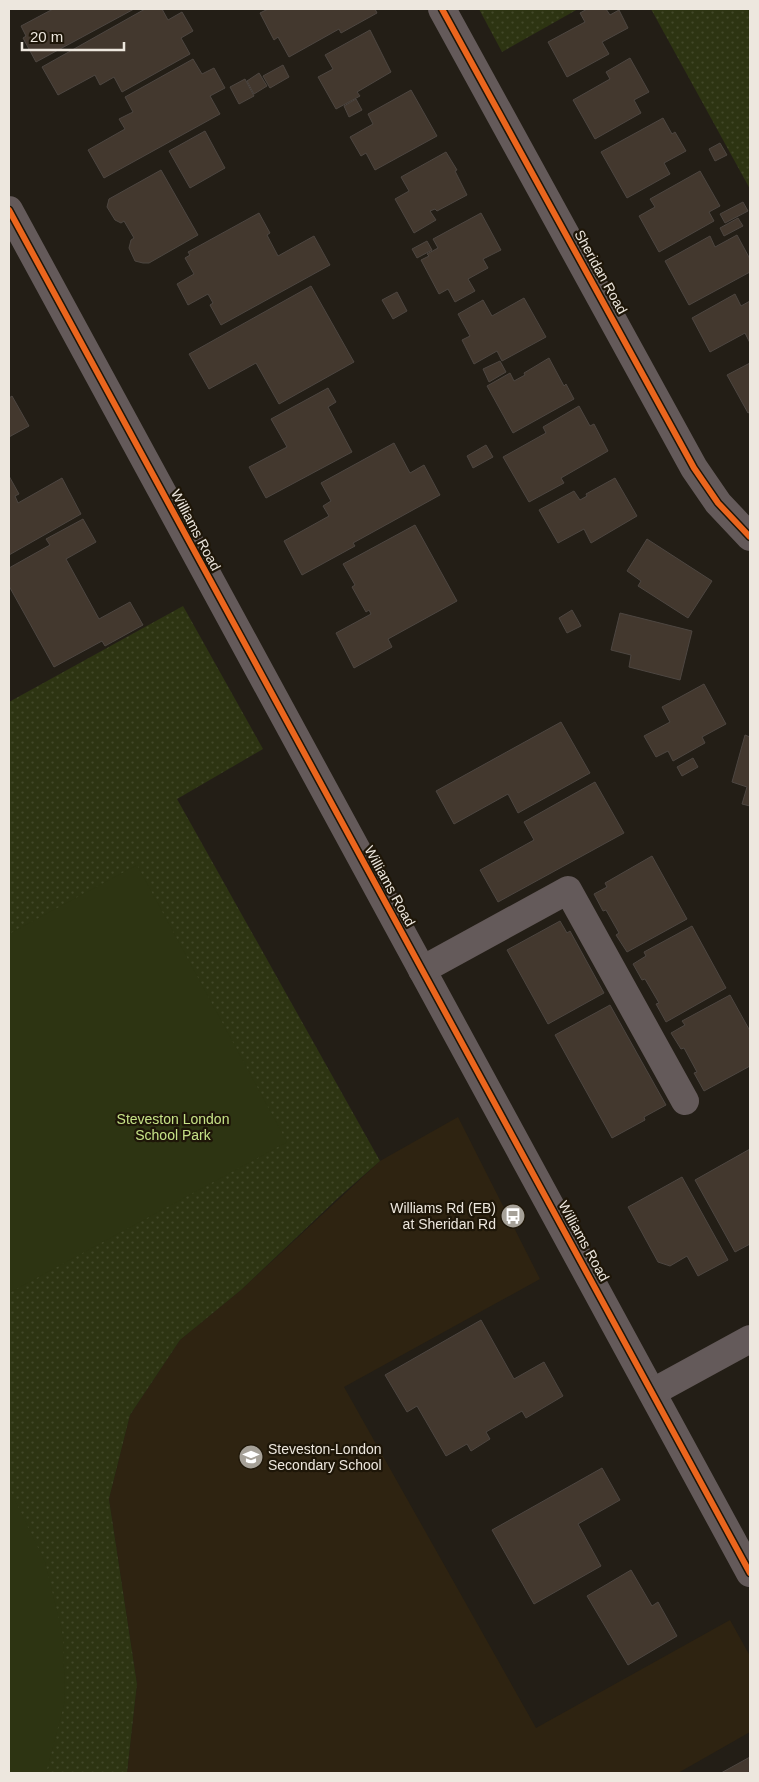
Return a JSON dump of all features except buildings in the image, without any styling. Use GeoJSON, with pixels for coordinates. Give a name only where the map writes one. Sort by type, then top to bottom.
{"type":"FeatureCollection","features":[{"type":"Feature","properties":{"kind":"street","name":"Sheridan Road"},"geometry":{"type":"LineString","coordinates":[[442,9],[694,468],[718,503],[750,537]]}},
{"type":"Feature","properties":{"kind":"street","name":"Williams Road"},"geometry":{"type":"LineString","coordinates":[[9,210],[750,1573]]}},
{"type":"Feature","properties":{"kind":"street"},"geometry":{"type":"LineString","coordinates":[[422,970],[568,890],[685,1100]]}},
{"type":"Feature","properties":{"kind":"street"},"geometry":{"type":"LineString","coordinates":[[653,1392],[750,1339]]}},
{"type":"Feature","properties":{"kind":"shaded area","name":"Steveston-London Secondary School"},"geometry":{"type":"Polygon","coordinates":[[[458,1117],[540,1279],[344,1387],[536,1728],[730,1620],[750,1656],[750,1732],[678,1773],[127,1773],[137,1684],[109,1499],[130,1415],[180,1340],[241,1290],[380,1161],[458,1117]]]}},
{"type":"Feature","properties":{"kind":"green space"},"geometry":{"type":"Polygon","coordinates":[[[479,9],[578,9],[502,52],[479,9]]]}},
{"type":"Feature","properties":{"kind":"green space"},"geometry":{"type":"Polygon","coordinates":[[[651,9],[750,9],[750,189],[651,9]]]}},
{"type":"Feature","properties":{"kind":"green space","name":"Steveston London School Park"},"geometry":{"type":"Polygon","coordinates":[[[183,606],[263,749],[177,799],[380,1161],[339,1197],[241,1290],[180,1340],[130,1415],[109,1499],[137,1684],[127,1773],[9,1773],[9,702],[183,606]]]}},
{"type":"Feature","properties":{"kind":"green space"},"geometry":{"type":"Polygon","coordinates":[[[137,865],[287,1142],[9,1293],[9,934],[137,865]]]}},
{"type":"Feature","properties":{"kind":"green space"},"geometry":{"type":"Polygon","coordinates":[[[11,1492],[45,1562],[63,1636],[65,1701],[46,1773],[9,1773],[9,1493],[11,1492]]]}},
{"type":"Feature","properties":{"kind":"cycle path"},"geometry":{"type":"LineString","coordinates":[[442,9],[694,468],[718,503],[750,537]]}},
{"type":"Feature","properties":{"kind":"cycle path"},"geometry":{"type":"LineString","coordinates":[[9,210],[750,1573]]}},
{"type":"Feature","properties":{"kind":"place","name":"Williams Rd (EB) at Sheridan Rd"},"geometry":{"type":"Point","coordinates":[513,1216]}},
{"type":"Feature","properties":{"kind":"place","name":"Steveston-London Secondary School"},"geometry":{"type":"Point","coordinates":[251,1457]}}]}
